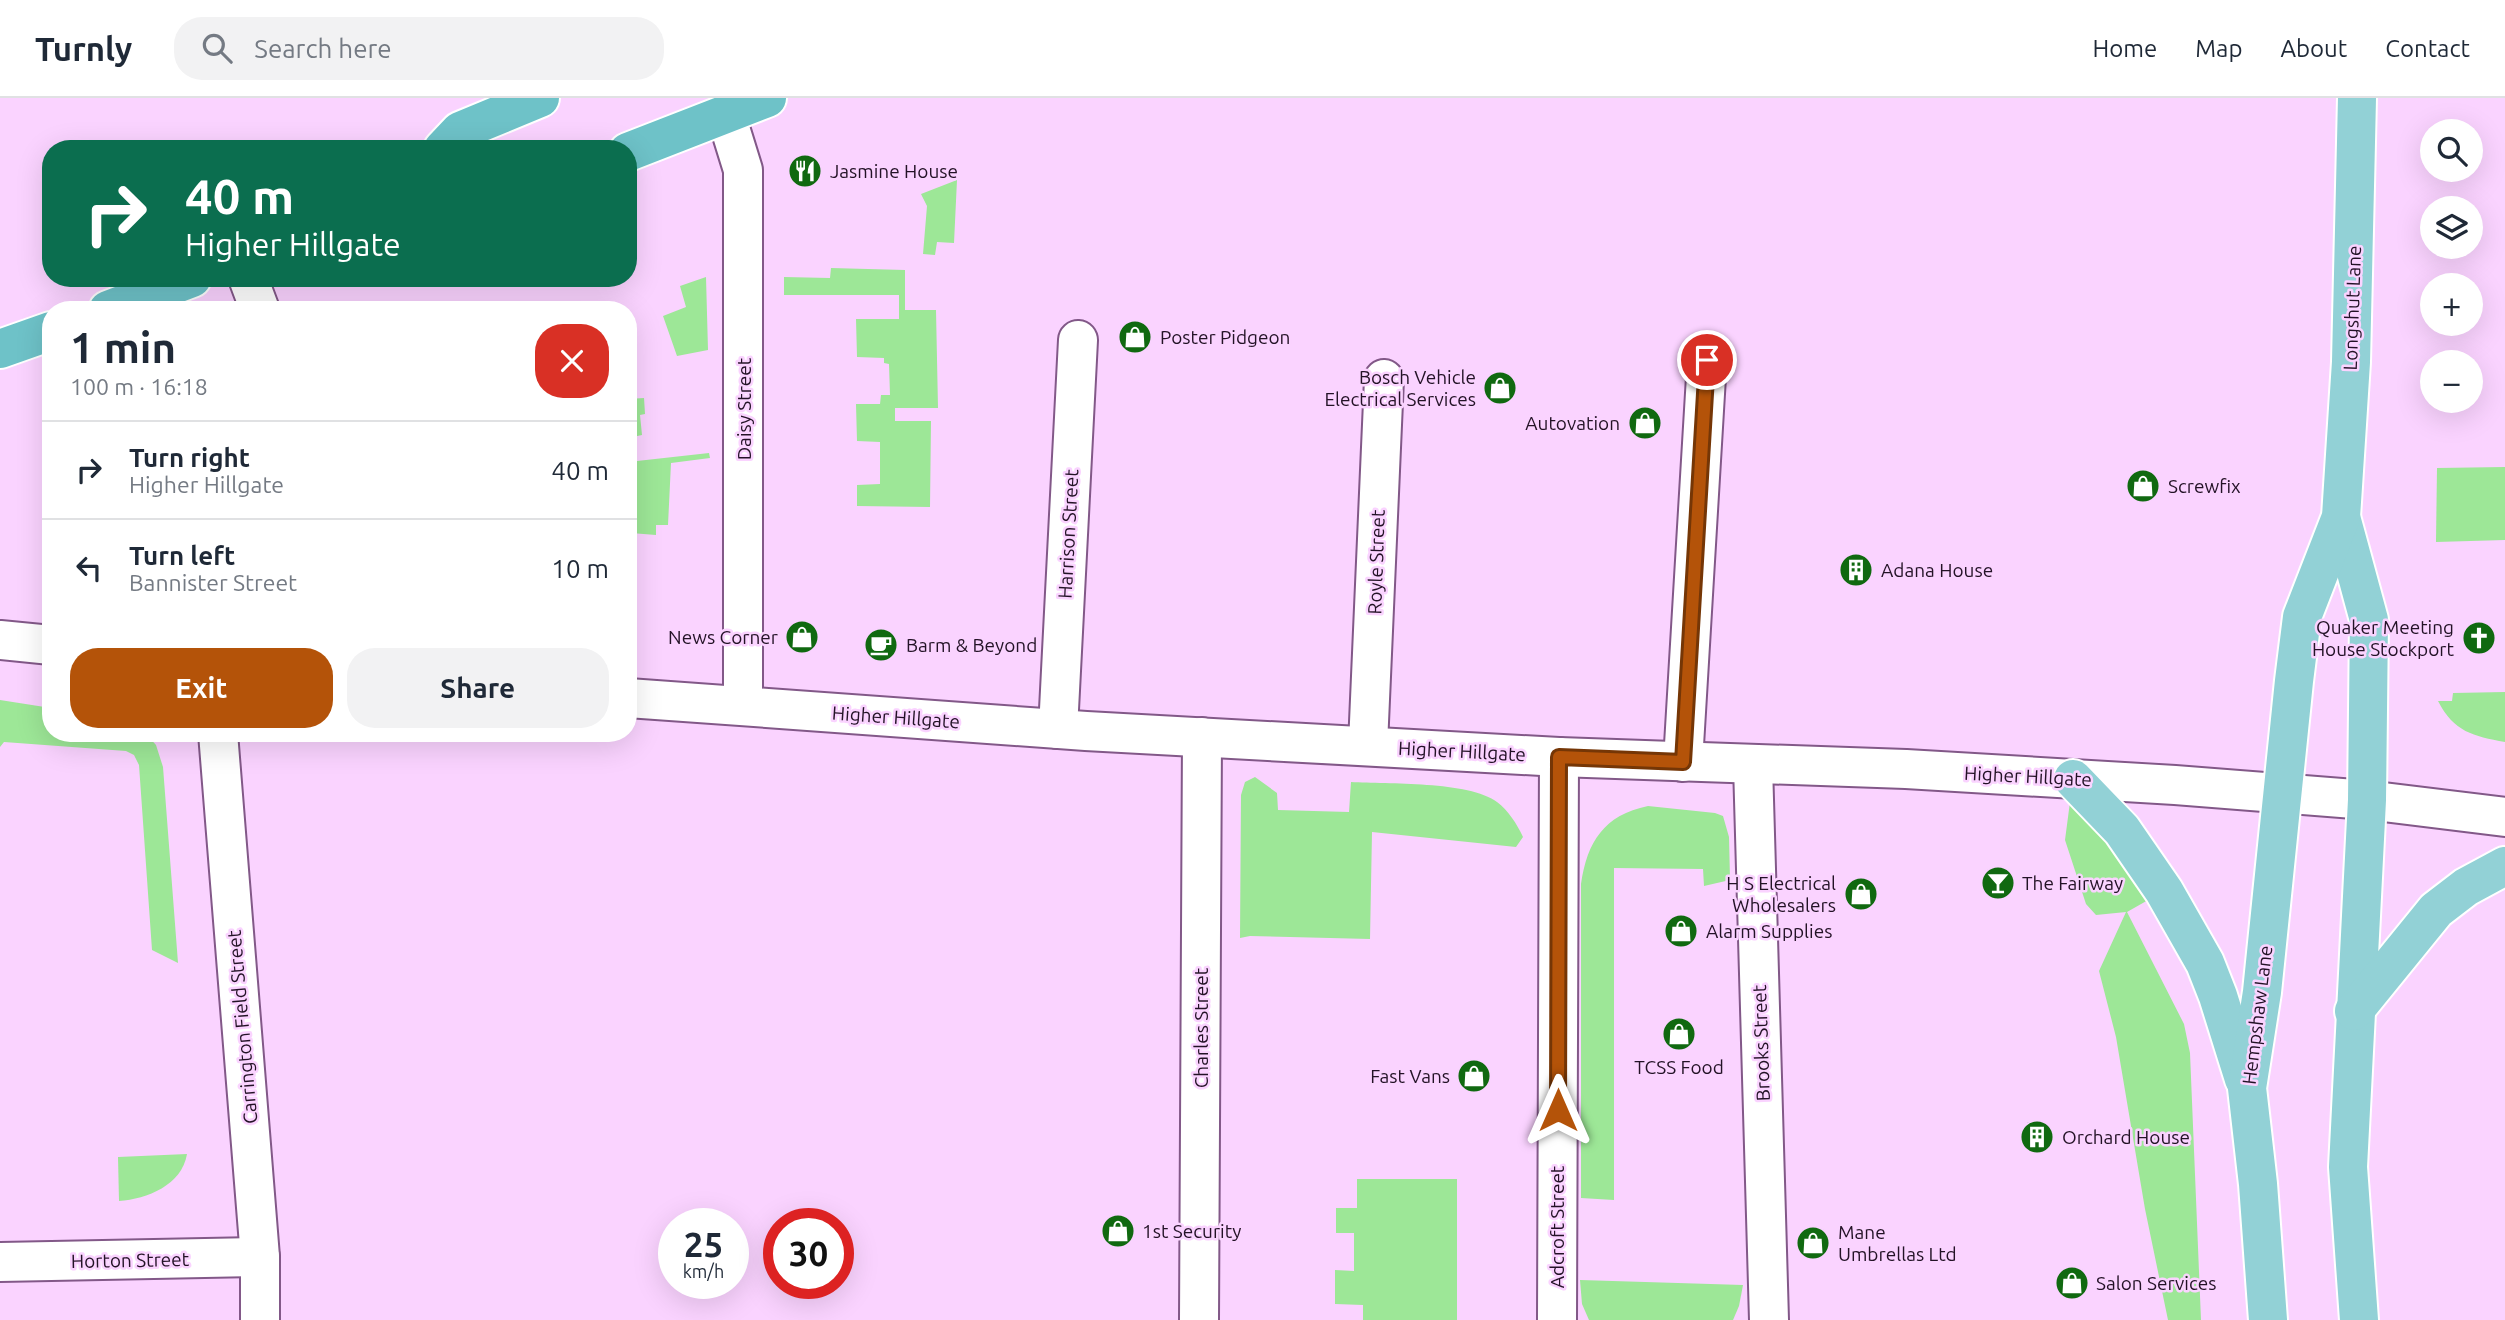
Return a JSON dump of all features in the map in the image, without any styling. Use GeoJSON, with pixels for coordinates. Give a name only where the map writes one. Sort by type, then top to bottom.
{"type":"FeatureCollection","features":[{"type":"Feature","properties":{"kind":"highway"},"geometry":{"type":"LineString","coordinates":[[452,140],[460,131],[540,98]]}},
{"type":"Feature","properties":{"kind":"highway"},"geometry":{"type":"LineString","coordinates":[[637,149],[767,98]]}},
{"type":"Feature","properties":{"kind":"highway"},"geometry":{"type":"LineString","coordinates":[[132,301],[168,287]]}},
{"type":"Feature","properties":{"kind":"highway"},"geometry":{"type":"LineString","coordinates":[[0,349],[42,334]]}},
{"type":"Feature","properties":{"kind":"main road","name":"Longshut Lane"},"geometry":{"type":"LineString","coordinates":[[2282,794],[2302,617],[2341,517],[2351,362],[2357,98]]}},
{"type":"Feature","properties":{"kind":"main road","name":"Longshut Lane"},"geometry":{"type":"LineString","coordinates":[[2341,517],[2369,620],[2367,800]]}},
{"type":"Feature","properties":{"kind":"main road"},"geometry":{"type":"LineString","coordinates":[[2073,779],[2122,830],[2165,891],[2205,963],[2247,1088]]}},
{"type":"Feature","properties":{"kind":"main road","name":"Hempshaw Lane"},"geometry":{"type":"LineString","coordinates":[[2267,1320],[2258,1184],[2247,1088],[2262,992],[2282,794]]}},
{"type":"Feature","properties":{"kind":"main road"},"geometry":{"type":"LineString","coordinates":[[2359,1320],[2348,1167],[2367,800]]}},
{"type":"Feature","properties":{"kind":"main road"},"geometry":{"type":"LineString","coordinates":[[2354,1011],[2436,910],[2466,887],[2505,866]]}},
{"type":"Feature","properties":{"kind":"street","name":"Daisy Street"},"geometry":{"type":"LineString","coordinates":[[726,116],[743,170],[743,705]]}},
{"type":"Feature","properties":{"kind":"street","name":"Harrison Street"},"geometry":{"type":"LineString","coordinates":[[1058,729],[1078,340]]}},
{"type":"Feature","properties":{"kind":"street"},"geometry":{"type":"LineString","coordinates":[[1683,762],[1707,360]]}},
{"type":"Feature","properties":{"kind":"street","name":"Royle Street"},"geometry":{"type":"LineString","coordinates":[[1368,745],[1384,379]]}},
{"type":"Feature","properties":{"kind":"street"},"geometry":{"type":"LineString","coordinates":[[0,640],[42,644]]}},
{"type":"Feature","properties":{"kind":"street","name":"Higher Hillgate"},"geometry":{"type":"LineString","coordinates":[[637,699],[1058,729],[1559,757],[1906,769],[2073,779],[2367,800],[2505,817]]}},
{"type":"Feature","properties":{"kind":"street","name":"Charles Street"},"geometry":{"type":"LineString","coordinates":[[1199,1320],[1202,737]]}},
{"type":"Feature","properties":{"kind":"street","name":"Carrington Field Street"},"geometry":{"type":"LineString","coordinates":[[219,742],[260,1257],[260,1320]]}},
{"type":"Feature","properties":{"kind":"street","name":"Adcroft Street"},"geometry":{"type":"LineString","coordinates":[[1557,1320],[1559,757]]}},
{"type":"Feature","properties":{"kind":"street","name":"Brooks Street"},"geometry":{"type":"LineString","coordinates":[[1753,765],[1769,1320]]}},
{"type":"Feature","properties":{"kind":"street","name":"Horton Street"},"geometry":{"type":"LineString","coordinates":[[0,1262],[260,1257]]}},
{"type":"Feature","properties":{"kind":"green space"},"geometry":{"type":"Polygon","coordinates":[[[957,180],[954,243],[937,242],[935,255],[923,254],[927,206],[921,194],[957,180]]]}},
{"type":"Feature","properties":{"kind":"green space"},"geometry":{"type":"Polygon","coordinates":[[[831,268],[905,270],[905,310],[936,310],[938,408],[895,408],[895,421],[931,421],[930,507],[857,506],[857,485],[880,484],[880,442],[857,441],[856,404],[880,404],[881,395],[890,395],[889,364],[884,363],[884,358],[857,357],[856,319],[899,319],[899,295],[784,295],[784,277],[830,278],[831,268]]]}},
{"type":"Feature","properties":{"kind":"green space"},"geometry":{"type":"Polygon","coordinates":[[[706,277],[708,350],[677,356],[663,316],[686,307],[680,286],[706,277]]]}},
{"type":"Feature","properties":{"kind":"green space"},"geometry":{"type":"Polygon","coordinates":[[[637,398],[644,398],[645,414],[640,415],[642,435],[637,436],[637,398]]]}},
{"type":"Feature","properties":{"kind":"green space"},"geometry":{"type":"Polygon","coordinates":[[[709,453],[710,458],[671,463],[668,525],[656,525],[656,535],[637,533],[637,461],[709,453]]]}},
{"type":"Feature","properties":{"kind":"green space"},"geometry":{"type":"Polygon","coordinates":[[[2505,467],[2505,540],[2436,542],[2437,468],[2505,467]]]}},
{"type":"Feature","properties":{"kind":"green space"},"geometry":{"type":"Polygon","coordinates":[[[2505,692],[2505,742],[2466,731],[2451,720],[2438,701],[2452,701],[2453,693],[2505,692]]]}},
{"type":"Feature","properties":{"kind":"green space"},"geometry":{"type":"Polygon","coordinates":[[[0,700],[42,707],[42,742],[153,742],[156,745],[163,767],[178,963],[152,950],[139,765],[134,755],[126,751],[4,742],[0,747],[0,700]]]}},
{"type":"Feature","properties":{"kind":"green space"},"geometry":{"type":"Polygon","coordinates":[[[1255,777],[1277,793],[1278,810],[1349,812],[1351,782],[1427,785],[1467,790],[1484,795],[1501,805],[1523,837],[1516,847],[1372,832],[1370,939],[1240,938],[1241,795],[1245,782],[1255,777]]]}},
{"type":"Feature","properties":{"kind":"green space"},"geometry":{"type":"Polygon","coordinates":[[[2073,779],[2164,891],[2127,912],[2184,1024],[2190,1053],[2201,1320],[2168,1320],[2145,1209],[2116,1037],[2099,971],[2126,912],[2096,915],[2086,904],[2065,840],[2073,779]]]}},
{"type":"Feature","properties":{"kind":"green space"},"geometry":{"type":"Polygon","coordinates":[[[1648,806],[1723,816],[1729,837],[1730,880],[1704,886],[1703,869],[1614,868],[1614,1200],[1581,1198],[1581,884],[1588,855],[1600,833],[1620,816],[1648,806]]]}},
{"type":"Feature","properties":{"kind":"green space"},"geometry":{"type":"Polygon","coordinates":[[[187,1154],[184,1165],[171,1182],[152,1193],[119,1201],[118,1157],[187,1154]]]}},
{"type":"Feature","properties":{"kind":"green space"},"geometry":{"type":"Polygon","coordinates":[[[1357,1179],[1457,1179],[1457,1320],[1363,1320],[1363,1305],[1335,1304],[1335,1270],[1354,1271],[1354,1233],[1336,1233],[1336,1208],[1357,1208],[1357,1179]]]}},
{"type":"Feature","properties":{"kind":"green space"},"geometry":{"type":"Polygon","coordinates":[[[1580,1280],[1743,1285],[1733,1320],[1589,1320],[1582,1304],[1580,1280]]]}},
{"type":"Feature","properties":{"kind":"place","name":"Jasmine House"},"geometry":{"type":"Point","coordinates":[805,171]}},
{"type":"Feature","properties":{"kind":"place","name":"Poster Pidgeon"},"geometry":{"type":"Point","coordinates":[1135,337]}},
{"type":"Feature","properties":{"kind":"place","name":"Bosch Vehicle Electrical Services"},"geometry":{"type":"Point","coordinates":[1500,388]}},
{"type":"Feature","properties":{"kind":"place","name":"Autovation"},"geometry":{"type":"Point","coordinates":[1645,423]}},
{"type":"Feature","properties":{"kind":"place","name":"Screwfix"},"geometry":{"type":"Point","coordinates":[2143,486]}},
{"type":"Feature","properties":{"kind":"place","name":"Adana House"},"geometry":{"type":"Point","coordinates":[1856,570]}},
{"type":"Feature","properties":{"kind":"place","name":"News Corner"},"geometry":{"type":"Point","coordinates":[802,637]}},
{"type":"Feature","properties":{"kind":"place","name":"Quaker Meeting House Stockport"},"geometry":{"type":"Point","coordinates":[2479,638]}},
{"type":"Feature","properties":{"kind":"place","name":"Barm & Beyond"},"geometry":{"type":"Point","coordinates":[881,645]}},
{"type":"Feature","properties":{"kind":"place","name":"The Fairway"},"geometry":{"type":"Point","coordinates":[1998,883]}},
{"type":"Feature","properties":{"kind":"place","name":"H S Electrical Wholesalers"},"geometry":{"type":"Point","coordinates":[1861,894]}},
{"type":"Feature","properties":{"kind":"place","name":"Alarm Supplies"},"geometry":{"type":"Point","coordinates":[1681,931]}},
{"type":"Feature","properties":{"kind":"place","name":"TCSS Food"},"geometry":{"type":"Point","coordinates":[1679,1034]}},
{"type":"Feature","properties":{"kind":"place","name":"Fast Vans"},"geometry":{"type":"Point","coordinates":[1474,1076]}},
{"type":"Feature","properties":{"kind":"place","name":"Orchard House"},"geometry":{"type":"Point","coordinates":[2037,1137]}},
{"type":"Feature","properties":{"kind":"place","name":"1st Security"},"geometry":{"type":"Point","coordinates":[1118,1231]}},
{"type":"Feature","properties":{"kind":"place","name":"Mane Umbrellas Ltd"},"geometry":{"type":"Point","coordinates":[1813,1243]}},
{"type":"Feature","properties":{"kind":"place","name":"Salon Services"},"geometry":{"type":"Point","coordinates":[2072,1283]}},
{"type":"Feature","properties":{"kind":"route"},"geometry":{"type":"LineString","coordinates":[[1558,1110],[1559,757],[1683,762],[1707,360]]}}]}
